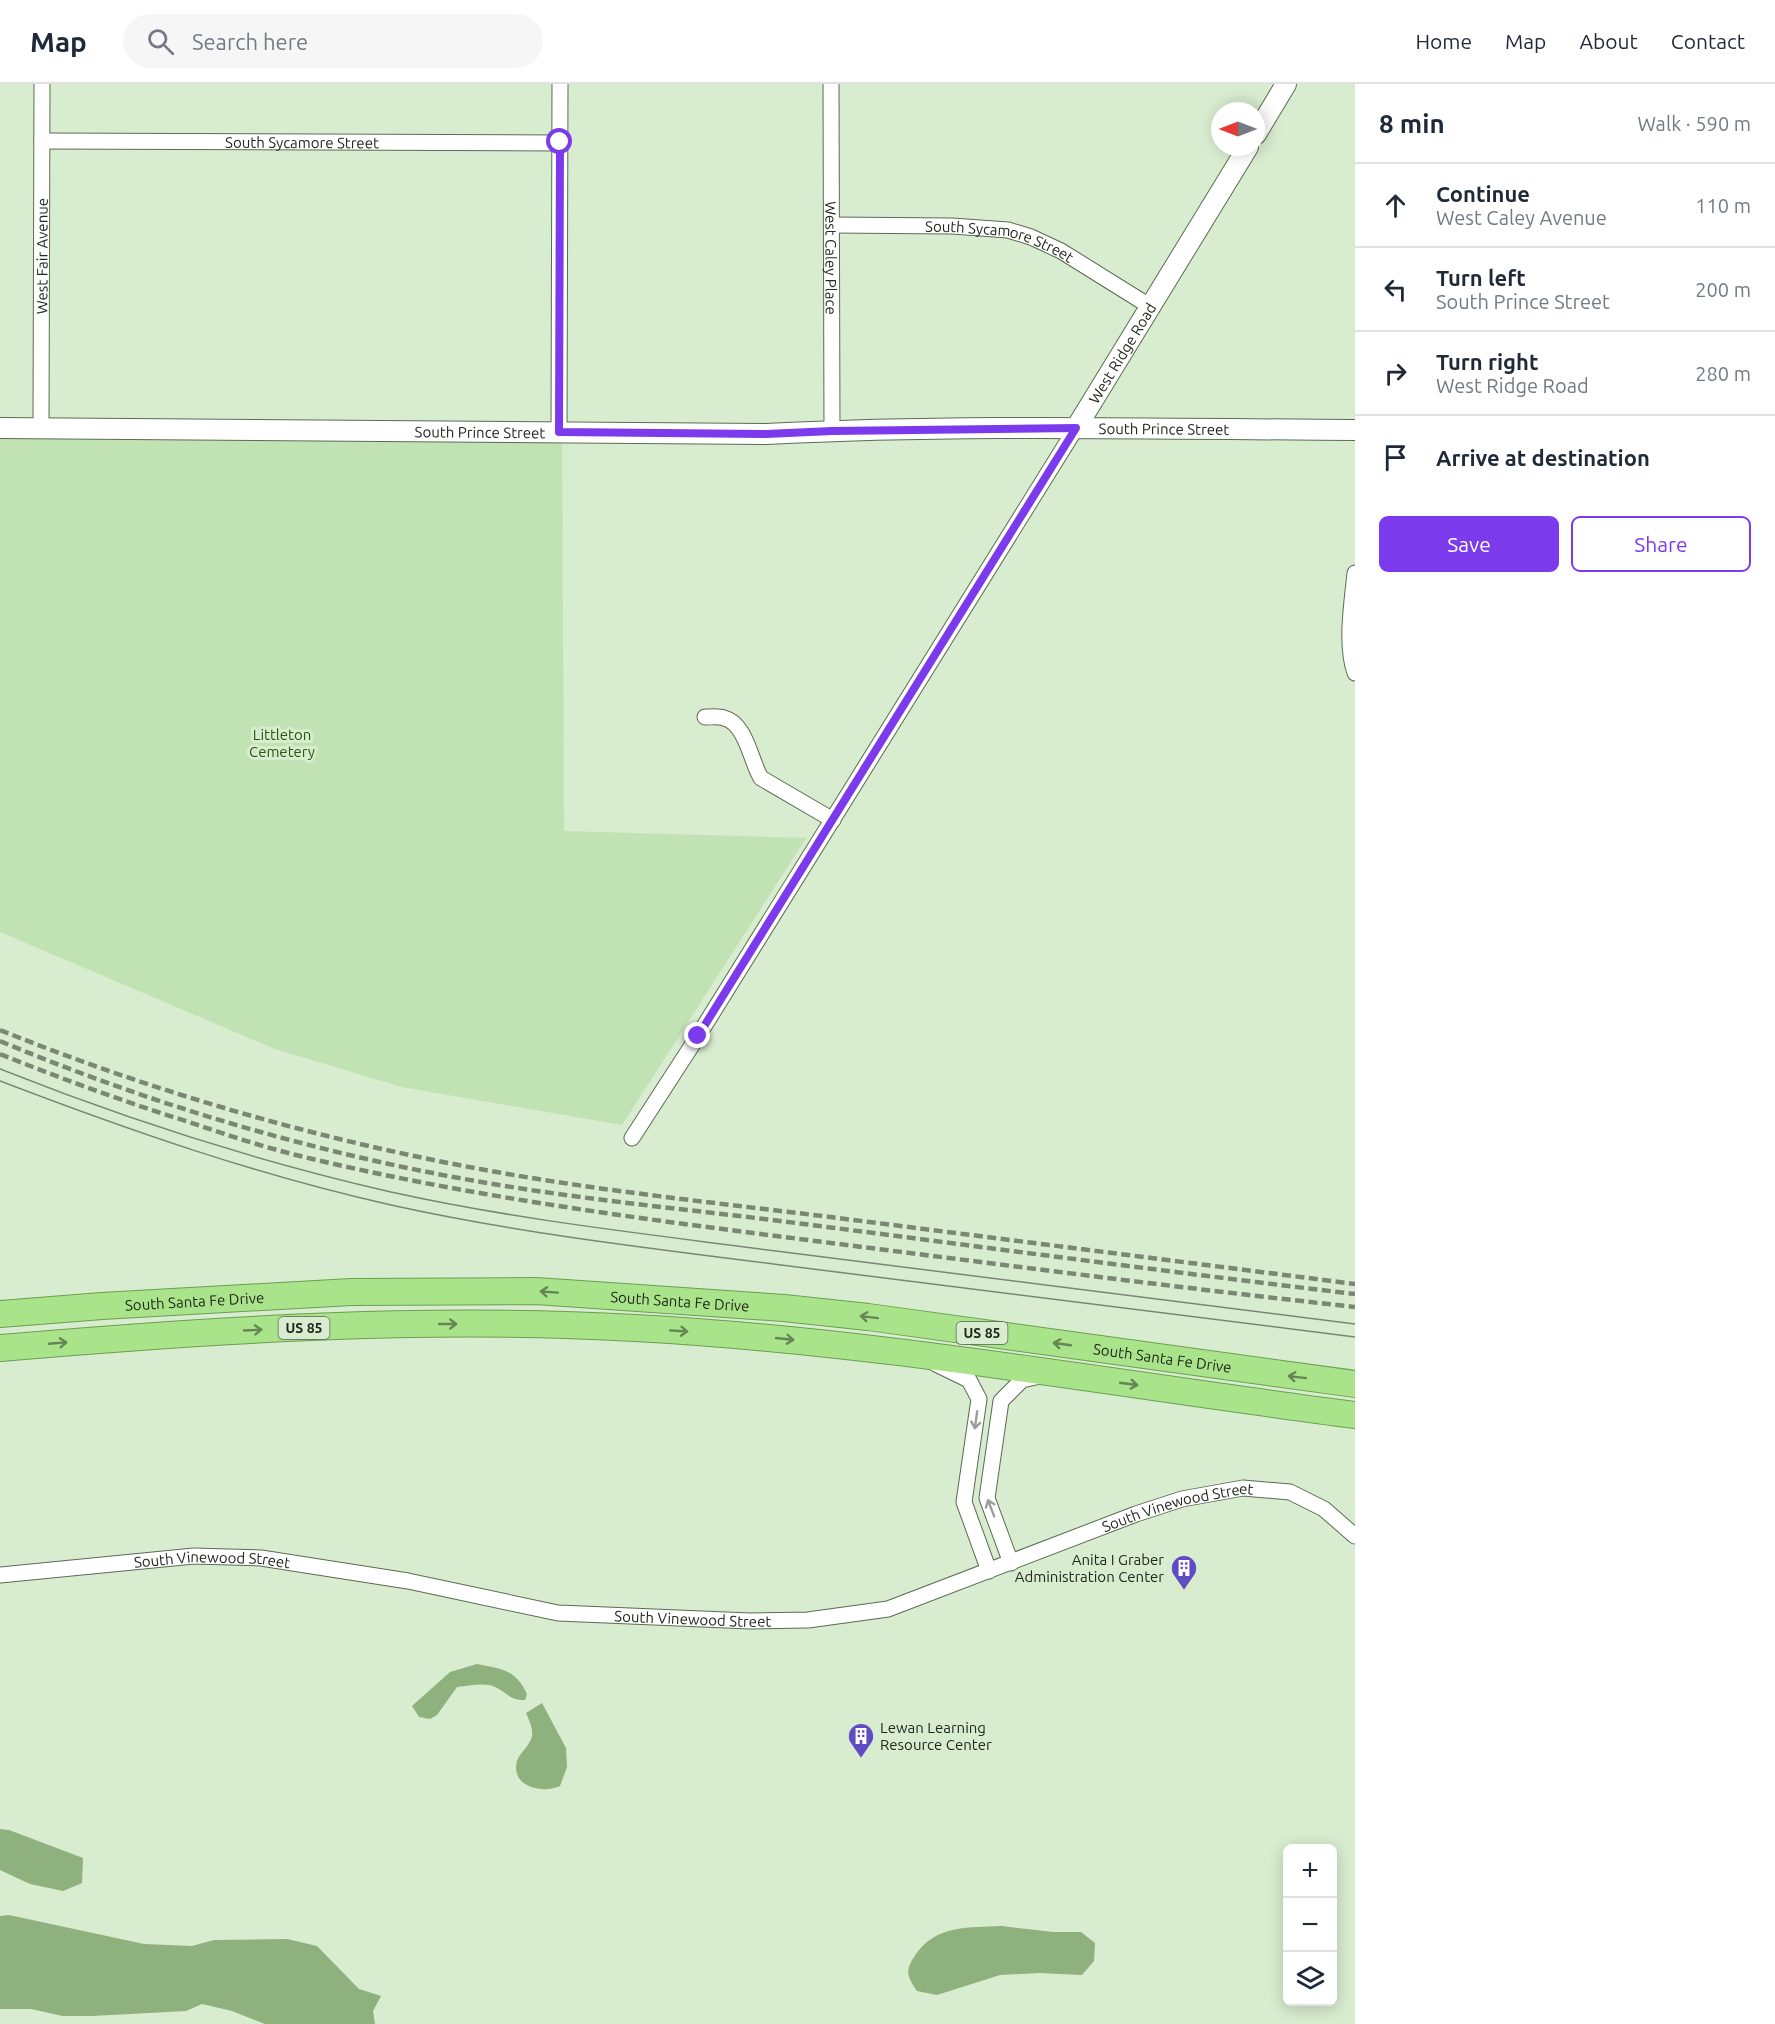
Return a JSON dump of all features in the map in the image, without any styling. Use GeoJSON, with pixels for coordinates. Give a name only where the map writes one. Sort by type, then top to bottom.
{"type":"FeatureCollection","features":[{"type":"Feature","properties":{"kind":"highway","name":"South Santa Fe Drive"},"geometry":{"type":"LineString","coordinates":[[0,1314],[111,1305],[351,1292],[536,1291],[848,1314],[1355,1384]]}},
{"type":"Feature","properties":{"kind":"highway","name":"South Santa Fe Drive"},"geometry":{"type":"LineString","coordinates":[[0,1348],[104,1339],[395,1324],[608,1326],[782,1338],[917,1354],[1355,1415]]}},
{"type":"Feature","properties":{"kind":"street","name":"West Fair Avenue"},"geometry":{"type":"LineString","coordinates":[[41,428],[42,84]]}},
{"type":"Feature","properties":{"kind":"street"},"geometry":{"type":"LineString","coordinates":[[559,432],[560,84]]}},
{"type":"Feature","properties":{"kind":"street","name":"West Caley Place"},"geometry":{"type":"LineString","coordinates":[[831,84],[832,431]]}},
{"type":"Feature","properties":{"kind":"street"},"geometry":{"type":"LineString","coordinates":[[1265,119],[1286,84]]}},
{"type":"Feature","properties":{"kind":"street","name":"South Sycamore Street"},"geometry":{"type":"LineString","coordinates":[[42,141],[560,142]]}},
{"type":"Feature","properties":{"kind":"street","name":"West Ridge Road"},"geometry":{"type":"LineString","coordinates":[[632,1138],[833,820],[1243,156]]}},
{"type":"Feature","properties":{"kind":"street","name":"South Sycamore Street"},"geometry":{"type":"LineString","coordinates":[[832,225],[952,226],[1008,230],[1031,237],[1061,251],[1151,307]]}},
{"type":"Feature","properties":{"kind":"street","name":"South Prince Street"},"geometry":{"type":"LineString","coordinates":[[0,428],[766,434],[1076,428],[1355,430]]}},
{"type":"Feature","properties":{"kind":"street"},"geometry":{"type":"LineString","coordinates":[[1355,573],[1351,632],[1352,665],[1355,673]]}},
{"type":"Feature","properties":{"kind":"street"},"geometry":{"type":"LineString","coordinates":[[705,717],[723,717],[731,720],[742,735],[761,778],[833,820]]}},
{"type":"Feature","properties":{"kind":"street"},"geometry":{"type":"LineString","coordinates":[[917,1354],[969,1380],[979,1399],[964,1502],[989,1571]]}},
{"type":"Feature","properties":{"kind":"street"},"geometry":{"type":"LineString","coordinates":[[1011,1563],[987,1498],[1001,1401],[1022,1380],[1050,1373]]}},
{"type":"Feature","properties":{"kind":"street","name":"South Vinewood Street"},"geometry":{"type":"LineString","coordinates":[[0,1575],[194,1556],[261,1558],[408,1581],[558,1613],[750,1621],[808,1620],[888,1609],[1136,1514],[1182,1499],[1243,1488],[1290,1492],[1324,1509],[1355,1536]]}},
{"type":"Feature","properties":{"kind":"green space","name":"Littleton Cemetery"},"geometry":{"type":"Polygon","coordinates":[[[0,439],[562,441],[564,831],[806,838],[622,1125],[402,1087],[275,1049],[0,932],[0,439]]]}},
{"type":"Feature","properties":{"kind":"shaded area"},"geometry":{"type":"Polygon","coordinates":[[[477,1664],[501,1669],[518,1679],[527,1694],[525,1700],[512,1697],[487,1685],[457,1687],[437,1715],[430,1719],[419,1717],[412,1706],[450,1672],[477,1664]]]}},
{"type":"Feature","properties":{"kind":"shaded area"},"geometry":{"type":"Polygon","coordinates":[[[542,1703],[566,1748],[567,1767],[560,1786],[545,1789],[529,1786],[518,1777],[516,1770],[518,1758],[532,1736],[526,1713],[542,1703]]]}},
{"type":"Feature","properties":{"kind":"shaded area"},"geometry":{"type":"Polygon","coordinates":[[[0,1829],[9,1830],[83,1858],[82,1883],[63,1891],[30,1884],[0,1870],[0,1829]]]}},
{"type":"Feature","properties":{"kind":"shaded area"},"geometry":{"type":"Polygon","coordinates":[[[9,1915],[144,1944],[192,1946],[214,1940],[287,1939],[317,1946],[359,1989],[381,1996],[373,2011],[375,2024],[265,2024],[232,2011],[202,2004],[186,2011],[92,2016],[63,2016],[31,2009],[0,2009],[0,1916],[9,1915]]]}},
{"type":"Feature","properties":{"kind":"shaded area"},"geometry":{"type":"Polygon","coordinates":[[[1002,1926],[1053,1932],[1081,1932],[1095,1943],[1094,1961],[1082,1975],[1039,1973],[1000,1975],[937,1995],[917,1991],[908,1972],[910,1964],[924,1944],[944,1932],[1002,1926]]]}},
{"type":"Feature","properties":{"kind":"tram line"},"geometry":{"type":"LineString","coordinates":[[0,1069],[144,1122],[242,1153],[341,1180],[438,1202],[631,1232],[1355,1324]]}},
{"type":"Feature","properties":{"kind":"tram line"},"geometry":{"type":"LineString","coordinates":[[0,1081],[96,1117],[242,1166],[341,1193],[440,1215],[539,1233],[639,1247],[1355,1337]]}},
{"type":"Feature","properties":{"kind":"railway"},"geometry":{"type":"LineString","coordinates":[[0,1030],[117,1074],[236,1111],[357,1143],[480,1169],[659,1196],[1355,1284]]}},
{"type":"Feature","properties":{"kind":"railway"},"geometry":{"type":"LineString","coordinates":[[0,1041],[120,1087],[242,1127],[430,1173],[569,1195],[1355,1294]]}},
{"type":"Feature","properties":{"kind":"railway"},"geometry":{"type":"LineString","coordinates":[[0,1054],[117,1098],[256,1144],[429,1184],[696,1226],[1355,1307]]}},
{"type":"Feature","properties":{"kind":"place","name":"Anita I Graber Administration Center"},"geometry":{"type":"Point","coordinates":[1184,1591]}},
{"type":"Feature","properties":{"kind":"place","name":"Lewan Learning Resource Center"},"geometry":{"type":"Point","coordinates":[861,1759]}},
{"type":"Feature","properties":{"kind":"route"},"geometry":{"type":"LineString","coordinates":[[560,142],[559,432],[766,434],[1076,428],[698,1036]]}}]}
